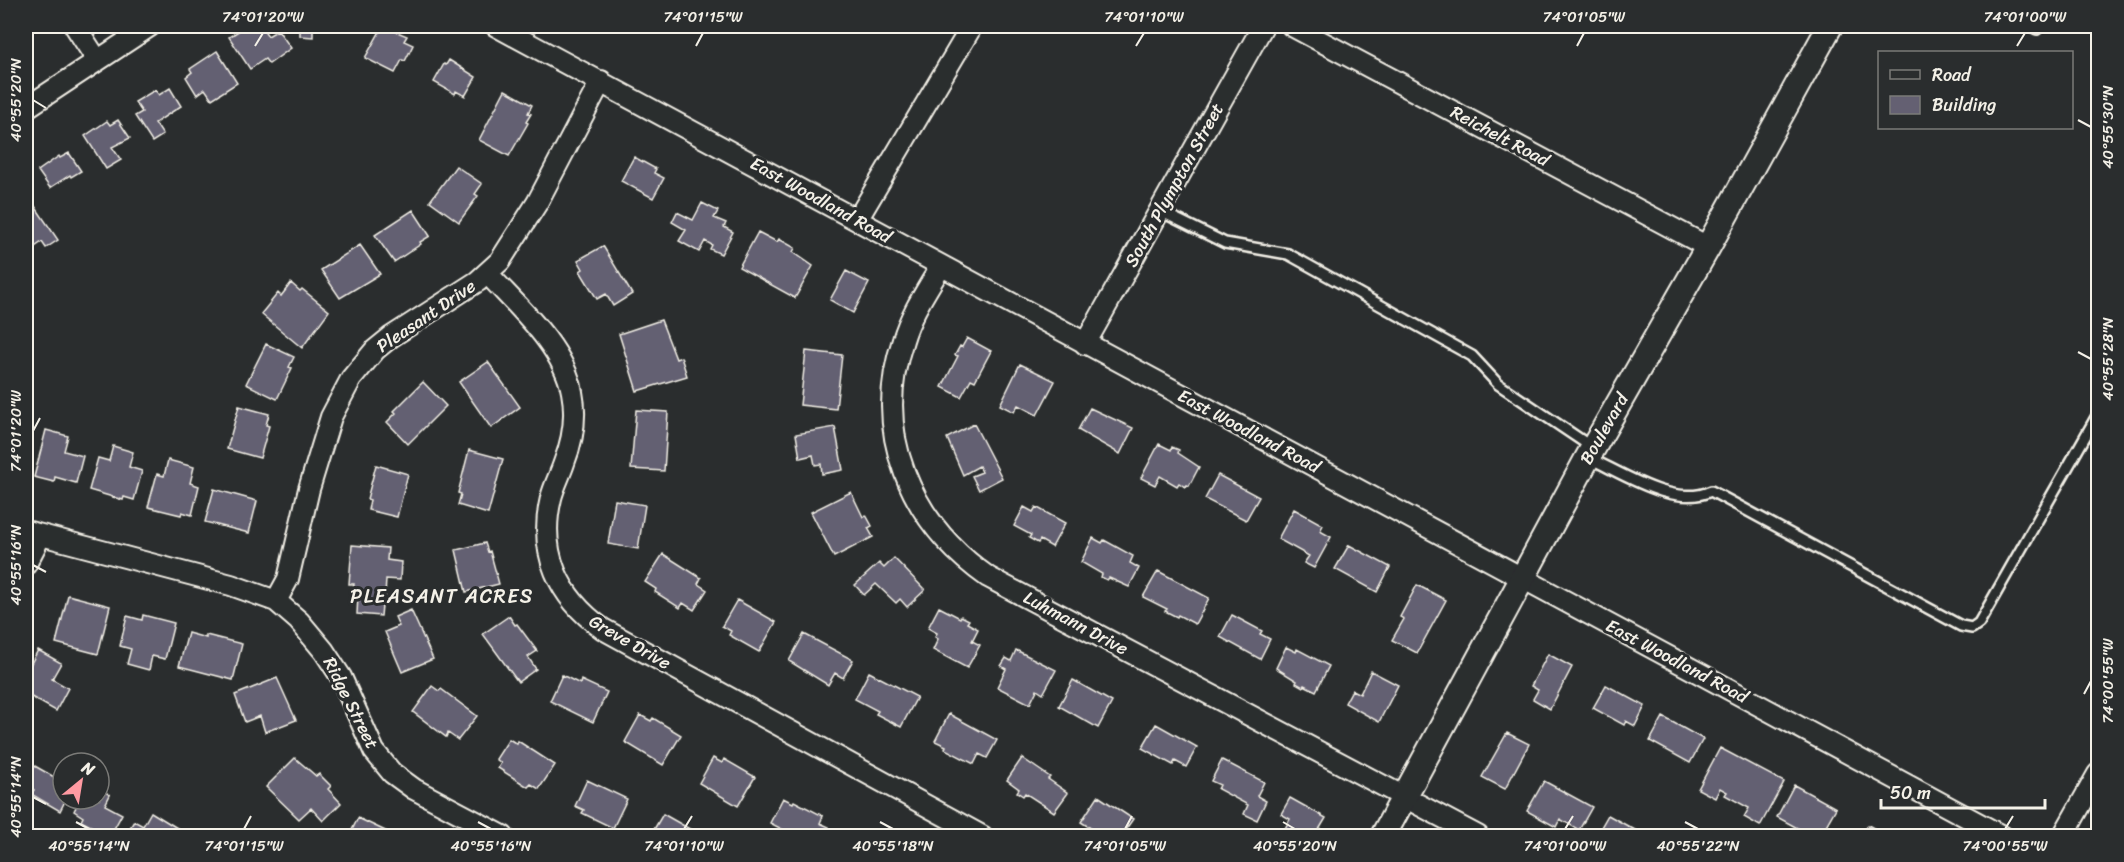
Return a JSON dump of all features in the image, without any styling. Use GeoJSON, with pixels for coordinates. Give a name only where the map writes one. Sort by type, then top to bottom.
{"type":"FeatureCollection","features":[{"type":"Feature","properties":{"kind":"street"},"geometry":{"type":"LineString","coordinates":[[75,26],[97,60]]}},
{"type":"Feature","properties":{"kind":"street"},"geometry":{"type":"LineString","coordinates":[[26,108],[150,26]]}},
{"type":"Feature","properties":{"kind":"street","name":"East Woodland Road"},"geometry":{"type":"LineString","coordinates":[[496,26],[2002,837]]}},
{"type":"Feature","properties":{"kind":"street"},"geometry":{"type":"LineString","coordinates":[[857,220],[972,26]]}},
{"type":"Feature","properties":{"kind":"street","name":"South Plympton Street"},"geometry":{"type":"LineString","coordinates":[[1085,344],[1263,26]]}},
{"type":"Feature","properties":{"kind":"street","name":"Reichelt Road"},"geometry":{"type":"LineString","coordinates":[[1292,26],[1708,247]]}},
{"type":"Feature","properties":{"kind":"street","name":"Boulevard"},"geometry":{"type":"LineString","coordinates":[[1383,837],[1590,453],[1708,247],[1830,26]]}},
{"type":"Feature","properties":{"kind":"street","name":"Pleasant Drive"},"geometry":{"type":"LineString","coordinates":[[276,601],[288,579],[309,489],[331,417],[351,379],[363,362],[391,337],[488,274],[511,246],[537,203],[601,81]]}},
{"type":"Feature","properties":{"kind":"street","name":"Luhmann Drive"},"geometry":{"type":"LineString","coordinates":[[941,266],[916,308],[903,338],[896,366],[893,406],[895,441],[911,492],[943,538],[966,562],[988,577],[1405,796],[1478,837]]}},
{"type":"Feature","properties":{"kind":"street","name":"Greve Drive"},"geometry":{"type":"LineString","coordinates":[[488,274],[539,330],[556,354],[568,377],[572,391],[575,422],[565,461],[552,497],[547,528],[549,554],[557,576],[570,599],[585,616],[603,629],[982,837]]}},
{"type":"Feature","properties":{"kind":"street"},"geometry":{"type":"LineString","coordinates":[[26,564],[33,533]]}},
{"type":"Feature","properties":{"kind":"street","name":"Ridge Street"},"geometry":{"type":"LineString","coordinates":[[33,533],[231,585],[276,601],[299,621],[324,651],[340,677],[374,752],[392,773],[414,789],[503,837]]}},
{"type":"Feature","properties":{"kind":"street"},"geometry":{"type":"LineString","coordinates":[[2062,837],[2098,774]]}},
{"type":"Feature","properties":{"kind":"lane"},"geometry":{"type":"LineString","coordinates":[[1160,211],[1225,243],[1288,254],[1472,356],[1498,384],[1590,453],[1654,489],[1672,495],[1701,495],[1711,491],[1961,626],[1972,628],[1979,623],[2098,414]]}},
{"type":"Feature","properties":{"kind":"building"},"geometry":{"type":"Polygon","coordinates":[[[246,26],[248,29],[261,26],[268,36],[278,30],[291,48],[269,64],[265,59],[250,69],[229,37],[246,26]]]}},
{"type":"Feature","properties":{"kind":"building"},"geometry":{"type":"Polygon","coordinates":[[[300,26],[313,26],[313,37],[300,36],[300,26]]]}},
{"type":"Feature","properties":{"kind":"building"},"geometry":{"type":"Polygon","coordinates":[[[383,26],[407,36],[404,41],[413,45],[405,61],[402,60],[395,73],[365,58],[383,26]]]}},
{"type":"Feature","properties":{"kind":"building"},"geometry":{"type":"Polygon","coordinates":[[[217,51],[237,83],[212,99],[205,89],[197,95],[186,77],[192,72],[190,69],[217,51]]]}},
{"type":"Feature","properties":{"kind":"building"},"geometry":{"type":"Polygon","coordinates":[[[449,60],[476,77],[465,96],[456,91],[455,94],[434,82],[444,64],[446,65],[449,60]]]}},
{"type":"Feature","properties":{"kind":"building"},"geometry":{"type":"Polygon","coordinates":[[[170,88],[181,106],[155,123],[163,135],[152,142],[135,116],[142,112],[135,102],[155,90],[159,95],[170,88]]]}},
{"type":"Feature","properties":{"kind":"building"},"geometry":{"type":"Polygon","coordinates":[[[505,90],[532,105],[528,113],[531,114],[526,122],[528,123],[509,156],[479,140],[505,90]]]}},
{"type":"Feature","properties":{"kind":"building"},"geometry":{"type":"Polygon","coordinates":[[[118,120],[130,138],[112,147],[121,160],[106,169],[85,136],[107,121],[110,125],[118,120]]]}},
{"type":"Feature","properties":{"kind":"building"},"geometry":{"type":"Polygon","coordinates":[[[69,153],[81,171],[50,188],[38,171],[59,156],[60,158],[69,153]]]}},
{"type":"Feature","properties":{"kind":"building"},"geometry":{"type":"Polygon","coordinates":[[[634,157],[656,169],[654,173],[664,178],[653,198],[621,181],[634,157]]]}},
{"type":"Feature","properties":{"kind":"building"},"geometry":{"type":"Polygon","coordinates":[[[456,166],[482,184],[475,194],[478,196],[459,222],[430,201],[456,166]]]}},
{"type":"Feature","properties":{"kind":"building"},"geometry":{"type":"Polygon","coordinates":[[[28,196],[58,240],[46,248],[42,242],[26,253],[26,198],[28,196]]]}},
{"type":"Feature","properties":{"kind":"building"},"geometry":{"type":"Polygon","coordinates":[[[702,203],[718,211],[714,218],[726,223],[724,227],[733,232],[721,254],[710,249],[712,245],[705,241],[699,252],[679,241],[686,230],[672,222],[677,212],[693,220],[702,203]]]}},
{"type":"Feature","properties":{"kind":"building"},"geometry":{"type":"Polygon","coordinates":[[[413,210],[430,236],[394,262],[375,235],[413,210]]]}},
{"type":"Feature","properties":{"kind":"building"},"geometry":{"type":"Polygon","coordinates":[[[758,232],[777,242],[779,239],[795,248],[793,252],[813,266],[795,298],[739,267],[758,232]]]}},
{"type":"Feature","properties":{"kind":"building"},"geometry":{"type":"Polygon","coordinates":[[[360,245],[380,274],[340,298],[321,270],[360,245]]]}},
{"type":"Feature","properties":{"kind":"building"},"geometry":{"type":"Polygon","coordinates":[[[603,246],[632,294],[613,306],[606,294],[597,299],[580,271],[583,269],[578,260],[603,246]]]}},
{"type":"Feature","properties":{"kind":"building"},"geometry":{"type":"Polygon","coordinates":[[[846,271],[869,283],[853,313],[830,300],[846,271]]]}},
{"type":"Feature","properties":{"kind":"building"},"geometry":{"type":"Polygon","coordinates":[[[291,283],[329,311],[302,348],[261,314],[278,293],[281,296],[291,283]]]}},
{"type":"Feature","properties":{"kind":"building"},"geometry":{"type":"Polygon","coordinates":[[[661,320],[676,359],[681,357],[687,376],[637,391],[619,334],[661,320]]]}},
{"type":"Feature","properties":{"kind":"building"},"geometry":{"type":"Polygon","coordinates":[[[967,338],[991,351],[975,381],[971,379],[961,397],[942,387],[958,356],[955,355],[967,338]]]}},
{"type":"Feature","properties":{"kind":"building"},"geometry":{"type":"Polygon","coordinates":[[[266,344],[294,357],[289,367],[292,368],[277,399],[246,384],[266,344]]]}},
{"type":"Feature","properties":{"kind":"building"},"geometry":{"type":"Polygon","coordinates":[[[806,351],[842,355],[836,409],[800,405],[806,351]]]}},
{"type":"Feature","properties":{"kind":"building"},"geometry":{"type":"Polygon","coordinates":[[[488,362],[520,407],[491,428],[459,382],[488,362]]]}},
{"type":"Feature","properties":{"kind":"building"},"geometry":{"type":"Polygon","coordinates":[[[1020,364],[1055,381],[1037,415],[1018,405],[1014,412],[1000,405],[1020,364]]]}},
{"type":"Feature","properties":{"kind":"building"},"geometry":{"type":"Polygon","coordinates":[[[423,382],[446,406],[408,444],[387,422],[396,413],[394,411],[423,382]]]}},
{"type":"Feature","properties":{"kind":"building"},"geometry":{"type":"Polygon","coordinates":[[[239,406],[269,414],[266,425],[269,426],[260,458],[227,449],[239,406]]]}},
{"type":"Feature","properties":{"kind":"building"},"geometry":{"type":"Polygon","coordinates":[[[1090,408],[1133,428],[1120,454],[1078,430],[1090,408]]]}},
{"type":"Feature","properties":{"kind":"building"},"geometry":{"type":"Polygon","coordinates":[[[636,410],[668,412],[664,471],[631,469],[636,410]]]}},
{"type":"Feature","properties":{"kind":"building"},"geometry":{"type":"Polygon","coordinates":[[[974,424],[1002,478],[979,490],[972,476],[982,472],[979,466],[963,475],[947,438],[974,424]]]}},
{"type":"Feature","properties":{"kind":"building"},"geometry":{"type":"Polygon","coordinates":[[[835,427],[843,470],[822,474],[821,464],[815,465],[813,455],[800,458],[796,434],[835,427]]]}},
{"type":"Feature","properties":{"kind":"building"},"geometry":{"type":"Polygon","coordinates":[[[46,430],[68,436],[64,451],[83,456],[76,483],[55,477],[54,482],[34,477],[46,430]]]}},
{"type":"Feature","properties":{"kind":"building"},"geometry":{"type":"Polygon","coordinates":[[[1159,444],[1171,450],[1172,447],[1179,450],[1178,453],[1199,467],[1189,486],[1185,487],[1179,483],[1177,486],[1160,476],[1155,485],[1141,478],[1159,444]]]}},
{"type":"Feature","properties":{"kind":"building"},"geometry":{"type":"Polygon","coordinates":[[[113,446],[133,452],[129,467],[142,471],[134,500],[124,497],[123,500],[89,490],[98,458],[109,461],[113,446]]]}},
{"type":"Feature","properties":{"kind":"building"},"geometry":{"type":"Polygon","coordinates":[[[469,450],[503,459],[488,514],[458,505],[461,494],[458,493],[469,450]]]}},
{"type":"Feature","properties":{"kind":"building"},"geometry":{"type":"Polygon","coordinates":[[[168,460],[194,467],[190,483],[199,486],[192,515],[182,512],[181,515],[148,507],[157,474],[164,476],[168,460]]]}},
{"type":"Feature","properties":{"kind":"building"},"geometry":{"type":"Polygon","coordinates":[[[376,465],[408,474],[397,517],[368,510],[370,500],[367,499],[376,465]]]}},
{"type":"Feature","properties":{"kind":"building"},"geometry":{"type":"Polygon","coordinates":[[[1218,475],[1259,497],[1246,520],[1205,499],[1218,475]]]}},
{"type":"Feature","properties":{"kind":"building"},"geometry":{"type":"Polygon","coordinates":[[[214,489],[257,501],[249,533],[205,522],[214,489]]]}},
{"type":"Feature","properties":{"kind":"building"},"geometry":{"type":"Polygon","coordinates":[[[851,492],[863,517],[866,515],[872,526],[868,528],[873,537],[834,557],[811,512],[851,492]]]}},
{"type":"Feature","properties":{"kind":"building"},"geometry":{"type":"Polygon","coordinates":[[[615,500],[645,505],[638,549],[608,544],[615,500]]]}},
{"type":"Feature","properties":{"kind":"building"},"geometry":{"type":"Polygon","coordinates":[[[1024,507],[1033,512],[1036,507],[1065,523],[1052,547],[1040,540],[1038,543],[1029,538],[1031,535],[1014,526],[1024,507]]]}},
{"type":"Feature","properties":{"kind":"building"},"geometry":{"type":"Polygon","coordinates":[[[1294,509],[1323,525],[1320,531],[1331,537],[1314,568],[1304,563],[1309,556],[1278,539],[1294,509]]]}},
{"type":"Feature","properties":{"kind":"building"},"geometry":{"type":"Polygon","coordinates":[[[1093,538],[1102,543],[1104,540],[1133,556],[1130,563],[1139,568],[1129,587],[1101,577],[1102,574],[1081,562],[1093,538]]]}},
{"type":"Feature","properties":{"kind":"building"},"geometry":{"type":"Polygon","coordinates":[[[485,543],[488,552],[490,551],[499,584],[466,592],[456,550],[485,543]]]}},
{"type":"Feature","properties":{"kind":"building"},"geometry":{"type":"Polygon","coordinates":[[[352,545],[388,548],[387,560],[401,562],[400,580],[386,579],[381,616],[357,614],[358,595],[353,593],[354,584],[349,584],[352,545]]]}},
{"type":"Feature","properties":{"kind":"building"},"geometry":{"type":"Polygon","coordinates":[[[1349,545],[1390,567],[1377,592],[1335,569],[1349,545]]]}},
{"type":"Feature","properties":{"kind":"building"},"geometry":{"type":"Polygon","coordinates":[[[663,554],[701,578],[698,584],[707,590],[694,610],[683,603],[680,608],[655,592],[656,589],[645,582],[663,554]]]}},
{"type":"Feature","properties":{"kind":"building"},"geometry":{"type":"Polygon","coordinates":[[[894,558],[925,590],[907,607],[900,599],[896,603],[876,584],[864,595],[855,585],[879,563],[884,568],[894,558]]]}},
{"type":"Feature","properties":{"kind":"building"},"geometry":{"type":"Polygon","coordinates":[[[1158,571],[1209,598],[1195,624],[1165,611],[1167,609],[1143,597],[1158,571]]]}},
{"type":"Feature","properties":{"kind":"building"},"geometry":{"type":"Polygon","coordinates":[[[1417,585],[1446,600],[1417,653],[1392,640],[1404,619],[1400,617],[1417,585]]]}},
{"type":"Feature","properties":{"kind":"building"},"geometry":{"type":"Polygon","coordinates":[[[68,595],[110,606],[98,654],[56,643],[68,595]]]}},
{"type":"Feature","properties":{"kind":"building"},"geometry":{"type":"Polygon","coordinates":[[[737,600],[776,622],[759,652],[729,635],[731,631],[722,626],[737,600]]]}},
{"type":"Feature","properties":{"kind":"building"},"geometry":{"type":"Polygon","coordinates":[[[939,607],[969,620],[967,623],[978,629],[972,641],[980,645],[967,668],[933,650],[938,639],[935,637],[937,633],[928,628],[939,607]]]}},
{"type":"Feature","properties":{"kind":"building"},"geometry":{"type":"Polygon","coordinates":[[[411,610],[433,659],[402,672],[385,632],[399,626],[395,617],[411,610]]]}},
{"type":"Feature","properties":{"kind":"building"},"geometry":{"type":"Polygon","coordinates":[[[143,615],[174,623],[165,659],[152,656],[149,670],[127,664],[131,649],[120,646],[127,616],[142,620],[143,615]]]}},
{"type":"Feature","properties":{"kind":"building"},"geometry":{"type":"Polygon","coordinates":[[[1232,615],[1262,631],[1260,634],[1270,639],[1260,659],[1220,637],[1232,615]]]}},
{"type":"Feature","properties":{"kind":"building"},"geometry":{"type":"Polygon","coordinates":[[[509,616],[537,651],[528,657],[536,669],[518,682],[483,634],[509,616]]]}},
{"type":"Feature","properties":{"kind":"building"},"geometry":{"type":"Polygon","coordinates":[[[188,633],[242,644],[233,680],[179,666],[188,633]]]}},
{"type":"Feature","properties":{"kind":"building"},"geometry":{"type":"Polygon","coordinates":[[[804,634],[853,660],[843,678],[835,673],[828,685],[789,661],[804,634]]]}},
{"type":"Feature","properties":{"kind":"building"},"geometry":{"type":"Polygon","coordinates":[[[1286,647],[1296,652],[1297,649],[1329,666],[1316,691],[1296,683],[1297,681],[1276,668],[1286,647]]]}},
{"type":"Feature","properties":{"kind":"building"},"geometry":{"type":"Polygon","coordinates":[[[38,650],[61,663],[52,679],[68,688],[56,711],[26,694],[26,673],[38,650]]]}},
{"type":"Feature","properties":{"kind":"building"},"geometry":{"type":"Polygon","coordinates":[[[1016,650],[1056,670],[1043,694],[1037,690],[1030,704],[997,687],[1006,669],[1001,666],[1006,658],[1011,661],[1016,650]]]}},
{"type":"Feature","properties":{"kind":"building"},"geometry":{"type":"Polygon","coordinates":[[[1548,654],[1572,667],[1550,709],[1533,699],[1538,690],[1531,686],[1548,654]]]}},
{"type":"Feature","properties":{"kind":"building"},"geometry":{"type":"Polygon","coordinates":[[[1371,671],[1398,685],[1379,722],[1345,703],[1352,690],[1360,694],[1371,671]]]}},
{"type":"Feature","properties":{"kind":"building"},"geometry":{"type":"Polygon","coordinates":[[[869,672],[917,697],[901,727],[876,714],[878,711],[855,699],[869,672]]]}},
{"type":"Feature","properties":{"kind":"building"},"geometry":{"type":"Polygon","coordinates":[[[562,675],[580,684],[581,680],[607,692],[593,722],[550,701],[562,675]]]}},
{"type":"Feature","properties":{"kind":"building"},"geometry":{"type":"Polygon","coordinates":[[[277,678],[296,720],[265,732],[260,716],[245,722],[235,695],[277,678]]]}},
{"type":"Feature","properties":{"kind":"building"},"geometry":{"type":"Polygon","coordinates":[[[1073,680],[1112,702],[1098,728],[1059,706],[1073,680]]]}},
{"type":"Feature","properties":{"kind":"building"},"geometry":{"type":"Polygon","coordinates":[[[1606,685],[1645,706],[1635,726],[1626,721],[1624,725],[1593,708],[1606,685]]]}},
{"type":"Feature","properties":{"kind":"building"},"geometry":{"type":"Polygon","coordinates":[[[432,686],[439,691],[441,689],[477,716],[458,740],[448,733],[446,737],[413,712],[432,686]]]}},
{"type":"Feature","properties":{"kind":"building"},"geometry":{"type":"Polygon","coordinates":[[[949,714],[997,740],[987,758],[979,754],[974,764],[945,749],[946,746],[935,741],[949,714]]]}},
{"type":"Feature","properties":{"kind":"building"},"geometry":{"type":"Polygon","coordinates":[[[640,715],[651,721],[653,718],[681,735],[663,765],[625,742],[640,715]]]}},
{"type":"Feature","properties":{"kind":"building"},"geometry":{"type":"Polygon","coordinates":[[[1663,717],[1703,739],[1690,763],[1650,741],[1663,717]]]}},
{"type":"Feature","properties":{"kind":"building"},"geometry":{"type":"Polygon","coordinates":[[[1156,724],[1197,747],[1186,767],[1175,761],[1173,765],[1142,748],[1156,724]]]}},
{"type":"Feature","properties":{"kind":"building"},"geometry":{"type":"Polygon","coordinates":[[[1507,733],[1529,744],[1505,789],[1482,777],[1507,733]]]}},
{"type":"Feature","properties":{"kind":"building"},"geometry":{"type":"Polygon","coordinates":[[[509,739],[517,744],[518,741],[555,765],[539,789],[531,784],[528,787],[498,768],[501,763],[496,759],[509,739]]]}},
{"type":"Feature","properties":{"kind":"building"},"geometry":{"type":"Polygon","coordinates":[[[1720,748],[1784,782],[1760,826],[1744,817],[1749,808],[1725,795],[1727,792],[1720,788],[1715,798],[1698,789],[1720,748]]]}},
{"type":"Feature","properties":{"kind":"building"},"geometry":{"type":"Polygon","coordinates":[[[295,758],[316,776],[319,774],[331,786],[328,789],[341,803],[323,821],[311,808],[299,819],[266,787],[295,758]]]}},
{"type":"Feature","properties":{"kind":"building"},"geometry":{"type":"Polygon","coordinates":[[[713,758],[722,763],[724,759],[755,777],[738,806],[699,783],[713,758]]]}},
{"type":"Feature","properties":{"kind":"building"},"geometry":{"type":"Polygon","coordinates":[[[1022,758],[1050,777],[1048,779],[1068,793],[1054,812],[1025,793],[1023,796],[1017,792],[1019,789],[1007,780],[1022,758]]]}},
{"type":"Feature","properties":{"kind":"building"},"geometry":{"type":"Polygon","coordinates":[[[1222,760],[1264,782],[1257,796],[1266,801],[1257,820],[1244,814],[1248,805],[1218,789],[1220,785],[1211,781],[1222,760]]]}},
{"type":"Feature","properties":{"kind":"building"},"geometry":{"type":"Polygon","coordinates":[[[33,765],[51,775],[51,806],[31,794],[34,790],[26,785],[26,779],[33,765]]]}},
{"type":"Feature","properties":{"kind":"building"},"geometry":{"type":"Polygon","coordinates":[[[587,780],[627,799],[613,828],[582,813],[584,810],[575,806],[587,780]]]}},
{"type":"Feature","properties":{"kind":"building"},"geometry":{"type":"Polygon","coordinates":[[[1544,781],[1592,807],[1579,830],[1560,819],[1556,827],[1527,811],[1544,781]]]}},
{"type":"Feature","properties":{"kind":"building"},"geometry":{"type":"Polygon","coordinates":[[[1794,785],[1836,808],[1820,836],[1812,836],[1777,817],[1794,785]]]}},
{"type":"Feature","properties":{"kind":"building"},"geometry":{"type":"Polygon","coordinates":[[[1098,796],[1133,819],[1121,836],[1103,836],[1081,822],[1098,796]]]}},
{"type":"Feature","properties":{"kind":"building"},"geometry":{"type":"Polygon","coordinates":[[[783,798],[823,816],[820,823],[829,827],[824,836],[795,836],[770,823],[783,798]]]}},
{"type":"Feature","properties":{"kind":"building"},"geometry":{"type":"Polygon","coordinates":[[[1290,798],[1326,818],[1317,833],[1323,836],[1281,836],[1290,819],[1281,814],[1290,798]]]}},
{"type":"Feature","properties":{"kind":"building"},"geometry":{"type":"Polygon","coordinates":[[[111,808],[122,814],[110,836],[81,821],[83,817],[74,811],[111,811],[111,808]]]}},
{"type":"Feature","properties":{"kind":"building"},"geometry":{"type":"Polygon","coordinates":[[[151,812],[182,831],[178,836],[125,836],[134,821],[143,826],[151,812]]]}},
{"type":"Feature","properties":{"kind":"building"},"geometry":{"type":"Polygon","coordinates":[[[663,814],[702,836],[650,836],[663,814]]]}},
{"type":"Feature","properties":{"kind":"building"},"geometry":{"type":"Polygon","coordinates":[[[1608,815],[1644,835],[1596,836],[1608,815]]]}},
{"type":"Feature","properties":{"kind":"building"},"geometry":{"type":"Polygon","coordinates":[[[358,818],[396,836],[349,836],[358,818]]]}},
{"type":"Feature","properties":{"kind":"building"},"geometry":{"type":"Polygon","coordinates":[[[1868,825],[1888,836],[1861,836],[1868,825]]]}},
{"type":"Feature","properties":{"kind":"district","name":"PLEASANT ACRES"},"geometry":{"type":"Point","coordinates":[442,596]}}]}
